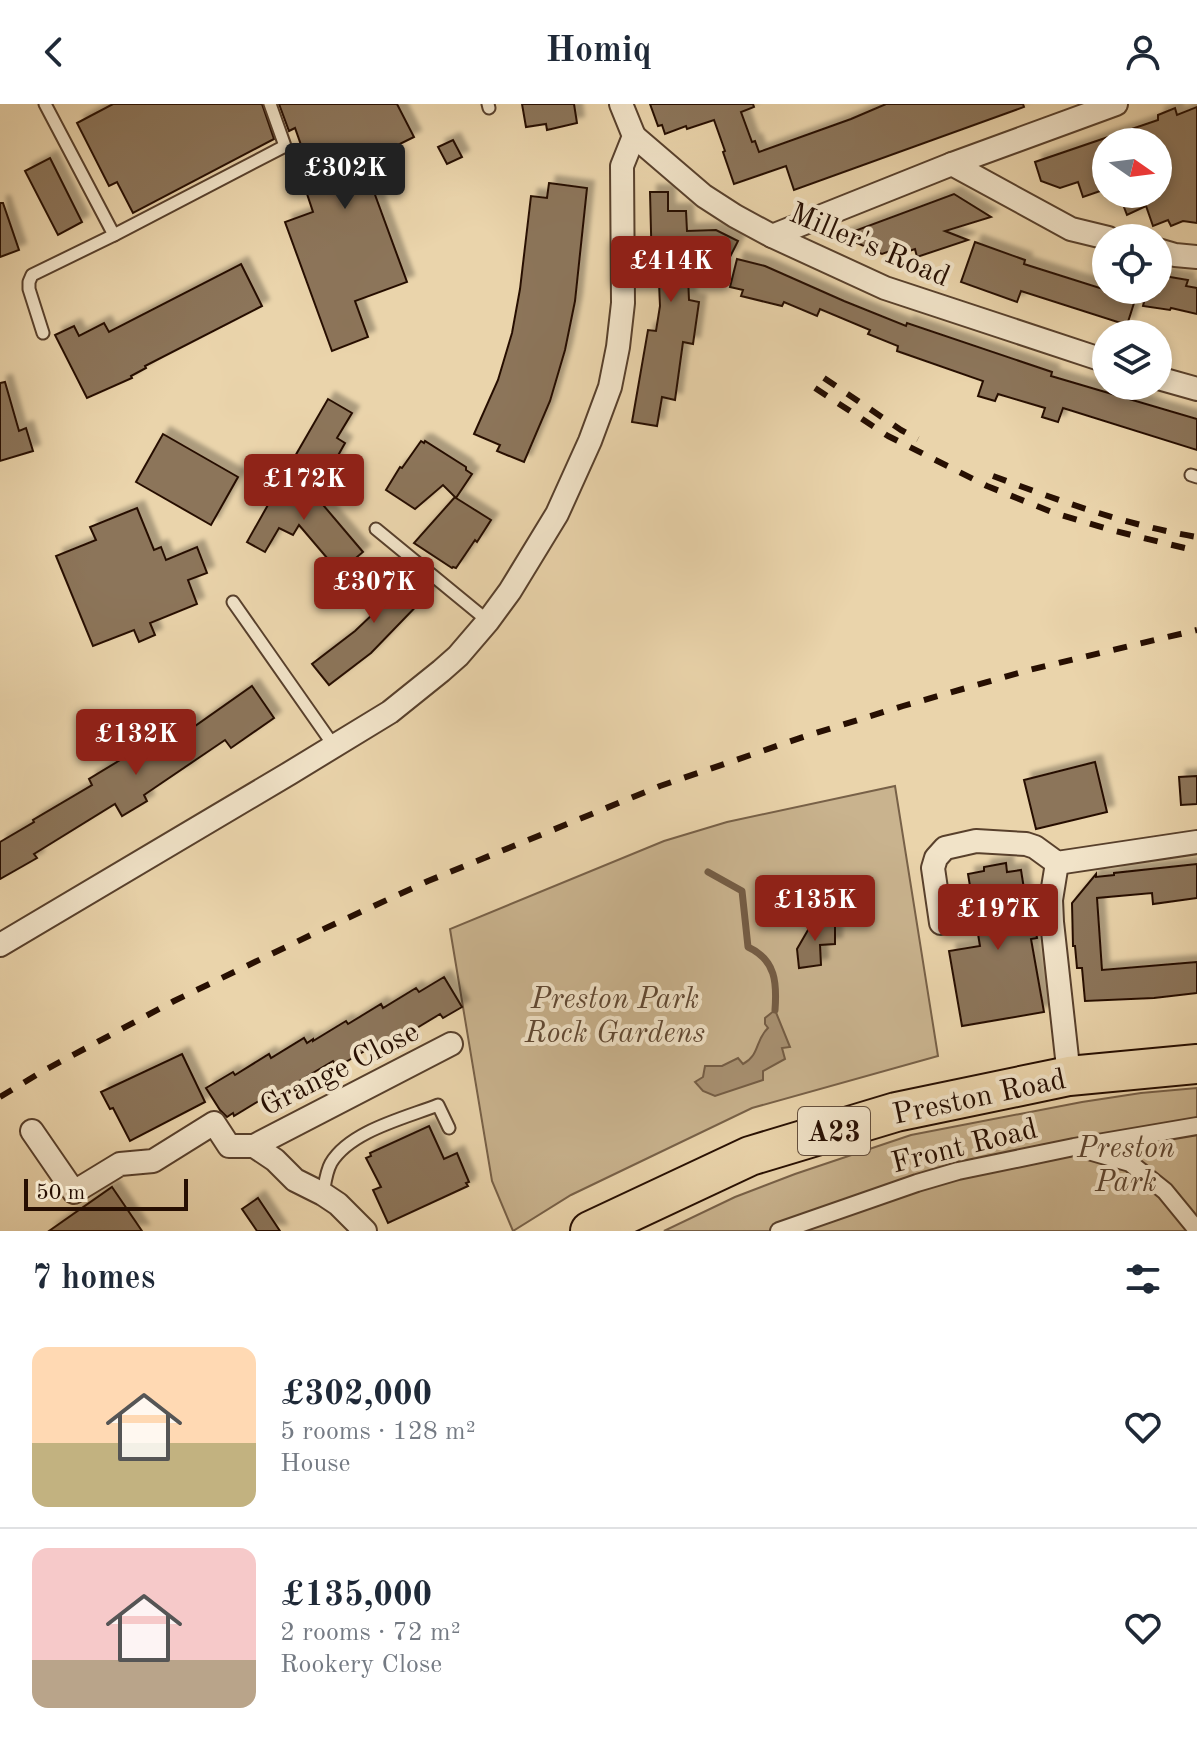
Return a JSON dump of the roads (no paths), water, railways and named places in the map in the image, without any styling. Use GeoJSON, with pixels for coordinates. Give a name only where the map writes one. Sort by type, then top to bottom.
{"type":"FeatureCollection","features":[{"type":"Feature","properties":{"kind":"highway","name":"Preston Road"},"geometry":{"type":"LineString","coordinates":[[590,1231],[750,1156],[896,1112],[1069,1076],[1197,1064]]}},
{"type":"Feature","properties":{"kind":"street"},"geometry":{"type":"LineString","coordinates":[[0,945],[390,712],[458,656],[488,621],[557,514],[610,387],[623,303],[622,166],[634,136],[621,104]]}},
{"type":"Feature","properties":{"kind":"street"},"geometry":{"type":"LineString","coordinates":[[772,236],[952,164],[1116,104]]}},
{"type":"Feature","properties":{"kind":"street","name":"Miller's Road"},"geometry":{"type":"LineString","coordinates":[[634,136],[704,196],[772,236],[885,288],[1092,356]]}},
{"type":"Feature","properties":{"kind":"street"},"geometry":{"type":"LineString","coordinates":[[952,164],[1071,229],[1092,234]]}},
{"type":"Feature","properties":{"kind":"street"},"geometry":{"type":"LineString","coordinates":[[1172,254],[1197,257]]}},
{"type":"Feature","properties":{"kind":"street"},"geometry":{"type":"LineString","coordinates":[[1172,382],[1197,389]]}},
{"type":"Feature","properties":{"kind":"street"},"geometry":{"type":"LineString","coordinates":[[941,923],[933,868],[936,858],[945,848],[976,841],[1026,844],[1057,863],[1197,842]]}},
{"type":"Feature","properties":{"kind":"street"},"geometry":{"type":"LineString","coordinates":[[1057,863],[1051,900],[1052,922],[1069,1076]]}},
{"type":"Feature","properties":{"kind":"street","name":"Grange Close"},"geometry":{"type":"LineString","coordinates":[[32,1131],[74,1192],[120,1164],[153,1161],[214,1123],[229,1146],[254,1146],[451,1044]]}},
{"type":"Feature","properties":{"kind":"street","name":"Front Road"},"geometry":{"type":"LineString","coordinates":[[779,1231],[958,1171],[1197,1126]]}},
{"type":"Feature","properties":{"kind":"street","name":"Grange Close"},"geometry":{"type":"LineString","coordinates":[[254,1146],[275,1160],[295,1180],[323,1194],[352,1216],[365,1231]]}},
{"type":"Feature","properties":{"kind":"street","name":"Front Road"},"geometry":{"type":"LineString","coordinates":[[1074,1147],[1130,1163],[1165,1191],[1197,1230]]}},
{"type":"Feature","properties":{"kind":"lane"},"geometry":{"type":"LineString","coordinates":[[45,104],[114,235]]}},
{"type":"Feature","properties":{"kind":"lane"},"geometry":{"type":"LineString","coordinates":[[43,333],[29,289],[32,275],[285,146],[270,104]]}},
{"type":"Feature","properties":{"kind":"lane"},"geometry":{"type":"LineString","coordinates":[[376,529],[488,621]]}},
{"type":"Feature","properties":{"kind":"lane"},"geometry":{"type":"LineString","coordinates":[[233,602],[334,746]]}},
{"type":"Feature","properties":{"kind":"lane"},"geometry":{"type":"LineString","coordinates":[[323,1194],[331,1163],[350,1142],[438,1105],[449,1128]]}},
{"type":"Feature","properties":{"kind":"waterway"},"geometry":{"type":"LineString","coordinates":[[708,872],[742,891],[748,947],[764,959],[773,973],[775,1010]]}},
{"type":"Feature","properties":{"kind":"railway"},"geometry":{"type":"LineString","coordinates":[[824,378],[918,439]]}},
{"type":"Feature","properties":{"kind":"railway"},"geometry":{"type":"LineString","coordinates":[[815,388],[888,436],[987,486],[1054,513],[1197,551]]}},
{"type":"Feature","properties":{"kind":"railway"},"geometry":{"type":"LineString","coordinates":[[993,476],[1119,519],[1197,537]]}},
{"type":"Feature","properties":{"kind":"railway"},"geometry":{"type":"LineString","coordinates":[[0,1097],[174,1001],[315,933],[428,881],[660,786],[903,706],[1029,670],[1197,630]]}},
{"type":"Feature","properties":{"kind":"park label","name":"Preston Park Rock Gardens"},"geometry":{"type":"Point","coordinates":[615,1015]}},
{"type":"Feature","properties":{"kind":"park label","name":"Preston Park"},"geometry":{"type":"Point","coordinates":[1126,1164]}}]}
